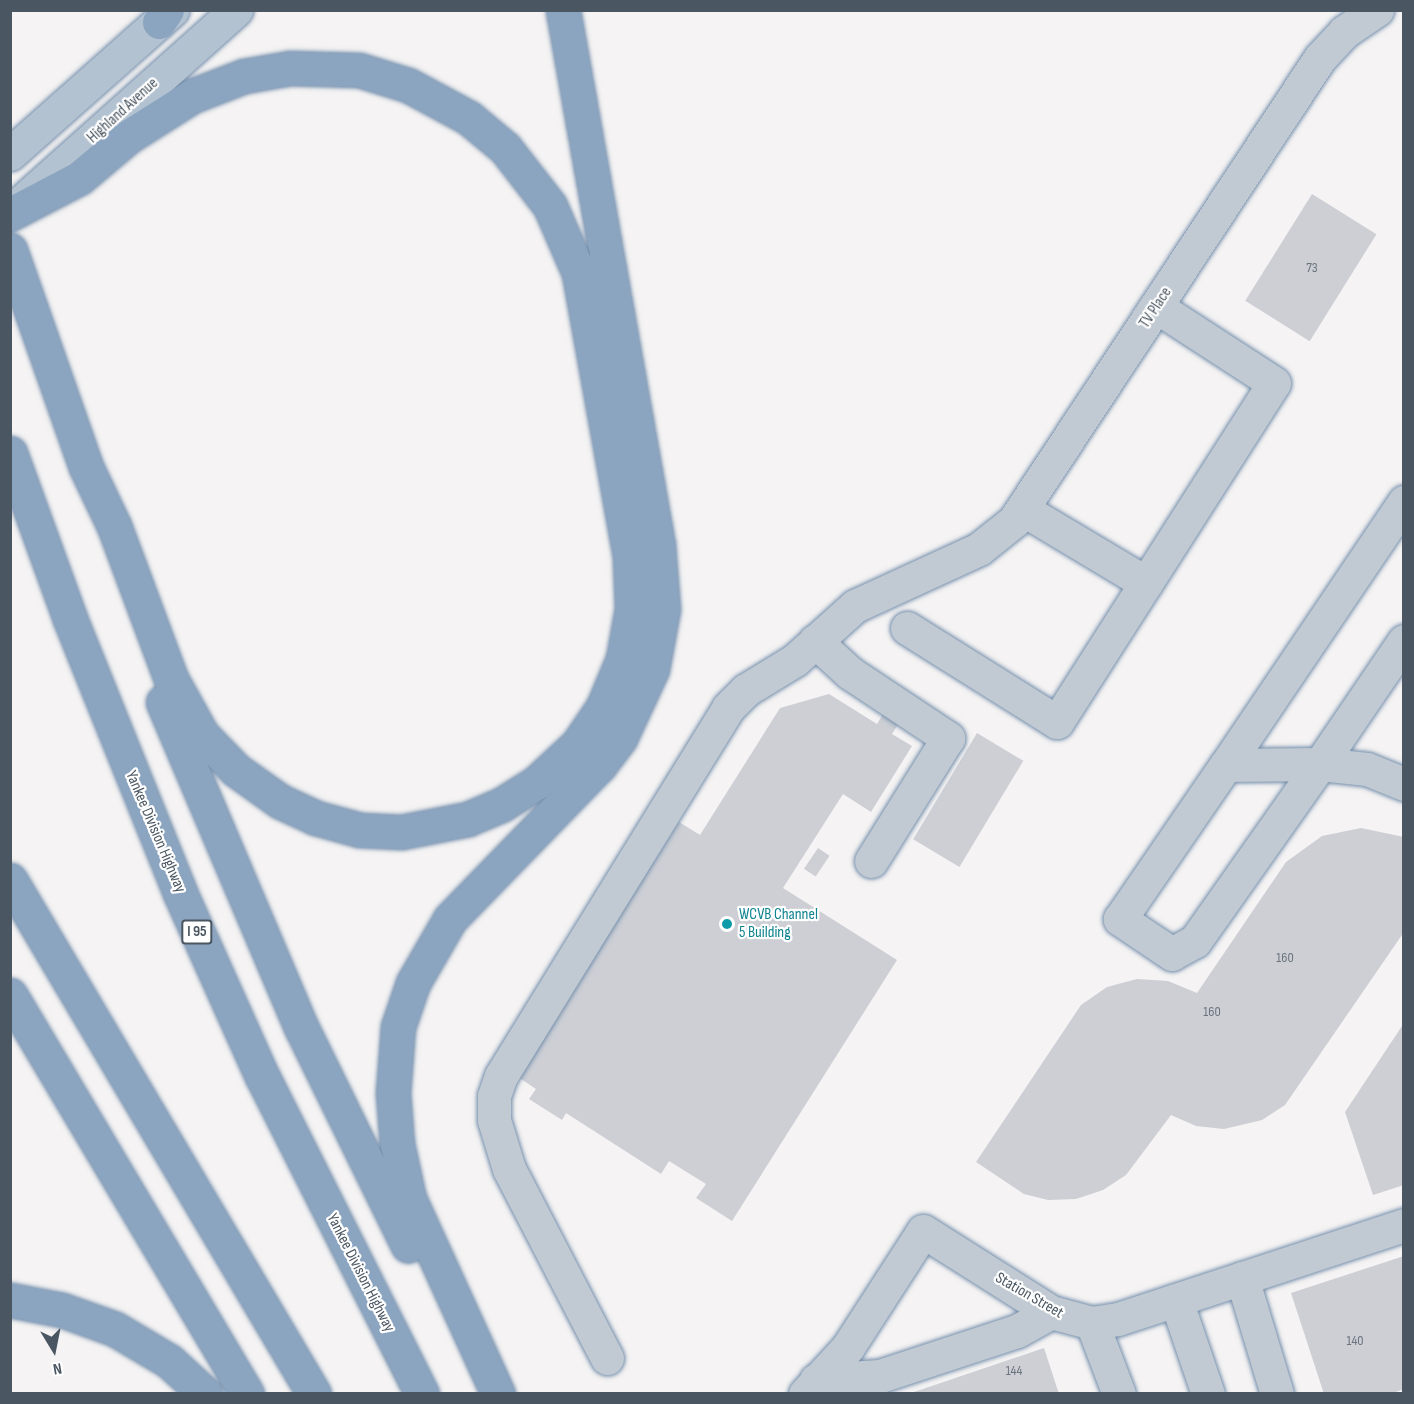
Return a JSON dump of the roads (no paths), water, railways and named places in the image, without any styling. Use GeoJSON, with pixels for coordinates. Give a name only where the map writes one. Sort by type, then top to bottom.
{"type":"FeatureCollection","features":[{"type":"Feature","properties":{"kind":"highway"},"geometry":{"type":"LineString","coordinates":[[498,1394],[409,1200],[393,1103],[398,1027],[413,983],[450,919],[599,766],[620,738],[652,669],[663,609],[658,545],[563,10]]}},
{"type":"Feature","properties":{"kind":"highway"},"geometry":{"type":"LineString","coordinates":[[10,212],[48,186],[79,178],[136,130],[192,96],[244,76],[290,68],[336,68],[385,77],[431,95],[483,128],[519,162],[550,206],[571,250],[583,290],[632,579],[630,626],[618,672],[597,717],[568,754],[536,783],[495,807],[452,823],[400,832],[360,830],[316,818],[250,781],[202,735],[171,679],[114,526],[86,467],[10,250]]}},
{"type":"Feature","properties":{"kind":"highway","name":"Yankee Division Highway"},"geometry":{"type":"LineString","coordinates":[[10,453],[70,619],[185,903],[301,1155],[422,1394]]}},
{"type":"Feature","properties":{"kind":"highway"},"geometry":{"type":"LineString","coordinates":[[86,467],[101,532],[129,612],[258,928],[395,1222],[456,1337],[493,1394]]}},
{"type":"Feature","properties":{"kind":"highway"},"geometry":{"type":"LineString","coordinates":[[10,880],[314,1394]]}},
{"type":"Feature","properties":{"kind":"highway"},"geometry":{"type":"LineString","coordinates":[[10,995],[247,1394]]}},
{"type":"Feature","properties":{"kind":"highway"},"geometry":{"type":"LineString","coordinates":[[10,1300],[62,1310],[121,1332],[169,1361],[205,1394]]}},
{"type":"Feature","properties":{"kind":"main road","name":"Highland Avenue"},"geometry":{"type":"LineString","coordinates":[[48,186],[236,10]]}},
{"type":"Feature","properties":{"kind":"main road"},"geometry":{"type":"LineString","coordinates":[[18,148],[166,14]]}},
{"type":"Feature","properties":{"kind":"street","name":"TV Place"},"geometry":{"type":"LineString","coordinates":[[607,1358],[509,1169],[494,1120],[497,1086],[728,708],[815,641],[855,606],[986,545],[1004,532],[1024,510],[1320,57],[1344,32],[1377,10]]}},
{"type":"Feature","properties":{"kind":"street"},"geometry":{"type":"LineString","coordinates":[[907,628],[1057,722],[1274,383],[1157,306]]}},
{"type":"Feature","properties":{"kind":"street"},"geometry":{"type":"LineString","coordinates":[[1404,502],[1120,919],[1172,954],[1195,941],[1404,641]]}},
{"type":"Feature","properties":{"kind":"street"},"geometry":{"type":"LineString","coordinates":[[1024,510],[1146,583]]}},
{"type":"Feature","properties":{"kind":"street"},"geometry":{"type":"LineString","coordinates":[[815,641],[850,673],[948,738],[871,861]]}},
{"type":"Feature","properties":{"kind":"street"},"geometry":{"type":"LineString","coordinates":[[1227,765],[1320,764],[1367,769],[1402,779]]}},
{"type":"Feature","properties":{"kind":"street","name":"Station Street"},"geometry":{"type":"LineString","coordinates":[[810,1387],[848,1347],[923,1231],[1051,1312],[1092,1323],[1118,1319],[1404,1224]]}},
{"type":"Feature","properties":{"kind":"street"},"geometry":{"type":"LineString","coordinates":[[1242,1278],[1277,1394]]}},
{"type":"Feature","properties":{"kind":"street"},"geometry":{"type":"LineString","coordinates":[[1176,1300],[1208,1394]]}},
{"type":"Feature","properties":{"kind":"street"},"geometry":{"type":"LineString","coordinates":[[810,1387],[880,1376],[1017,1331],[1051,1312]]}},
{"type":"Feature","properties":{"kind":"street"},"geometry":{"type":"LineString","coordinates":[[1092,1323],[1119,1394]]}},
{"type":"Feature","properties":{"kind":"place","name":"WCVB Channel 5 Building"},"geometry":{"type":"Point","coordinates":[727,924]}}]}
